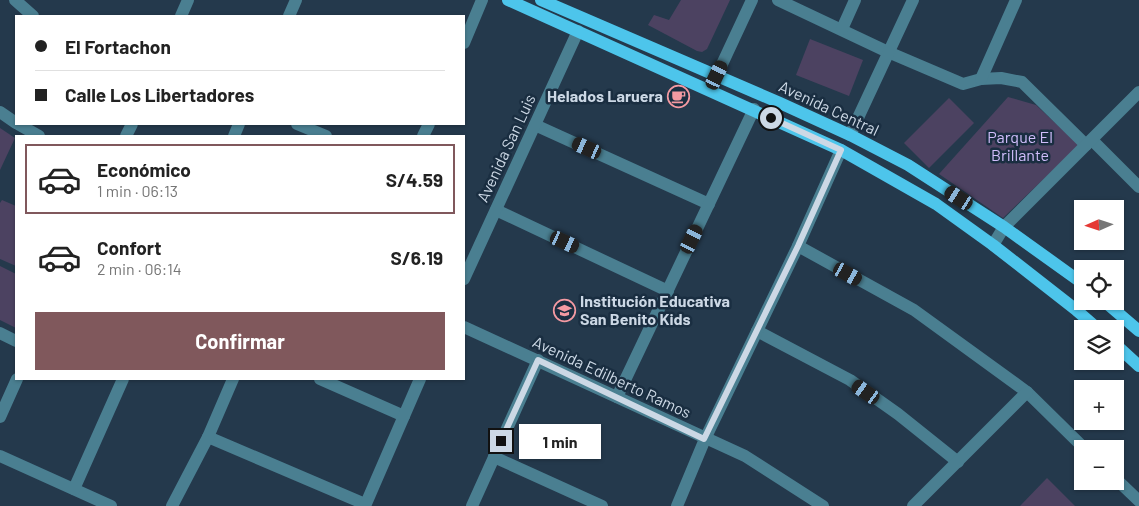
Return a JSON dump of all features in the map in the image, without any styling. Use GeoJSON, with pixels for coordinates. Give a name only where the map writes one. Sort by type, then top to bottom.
{"type":"FeatureCollection","features":[{"type":"Feature","properties":{"kind":"main road","name":"Avenida Central"},"geometry":{"type":"LineString","coordinates":[[508,0],[841,150],[936,204],[993,244],[1088,320]]}},
{"type":"Feature","properties":{"kind":"main road","name":"Avenida Central"},"geometry":{"type":"LineString","coordinates":[[541,0],[717,75],[850,135],[908,165],[1004,227],[1074,277]]}},
{"type":"Feature","properties":{"kind":"main road"},"geometry":{"type":"LineString","coordinates":[[1114,310],[1139,331]]}},
{"type":"Feature","properties":{"kind":"main road"},"geometry":{"type":"LineString","coordinates":[[1124,352],[1139,366]]}},
{"type":"Feature","properties":{"kind":"street"},"geometry":{"type":"LineString","coordinates":[[15,0],[32,15]]}},
{"type":"Feature","properties":{"kind":"street"},"geometry":{"type":"LineString","coordinates":[[181,15],[188,0]]}},
{"type":"Feature","properties":{"kind":"street"},"geometry":{"type":"LineString","coordinates":[[289,15],[296,0]]}},
{"type":"Feature","properties":{"kind":"street"},"geometry":{"type":"LineString","coordinates":[[465,41],[482,0]]}},
{"type":"Feature","properties":{"kind":"street"},"geometry":{"type":"LineString","coordinates":[[717,75],[752,0]]}},
{"type":"Feature","properties":{"kind":"street"},"geometry":{"type":"LineString","coordinates":[[778,0],[888,52],[963,84],[981,79],[1000,78],[1022,82],[1139,187]]}},
{"type":"Feature","properties":{"kind":"street"},"geometry":{"type":"LineString","coordinates":[[842,30],[855,0]]}},
{"type":"Feature","properties":{"kind":"street"},"geometry":{"type":"LineString","coordinates":[[850,135],[913,0]]}},
{"type":"Feature","properties":{"kind":"street"},"geometry":{"type":"LineString","coordinates":[[981,79],[1016,0]]}},
{"type":"Feature","properties":{"kind":"street","name":"Avenida San Luis"},"geometry":{"type":"LineString","coordinates":[[465,277],[578,31]]}},
{"type":"Feature","properties":{"kind":"street"},"geometry":{"type":"LineString","coordinates":[[993,244],[1004,227],[1139,92]]}},
{"type":"Feature","properties":{"kind":"street"},"geometry":{"type":"LineString","coordinates":[[617,397],[754,110]]}},
{"type":"Feature","properties":{"kind":"street"},"geometry":{"type":"LineString","coordinates":[[0,112],[15,122]]}},
{"type":"Feature","properties":{"kind":"street"},"geometry":{"type":"LineString","coordinates":[[535,124],[709,204]]}},
{"type":"Feature","properties":{"kind":"street"},"geometry":{"type":"LineString","coordinates":[[20,125],[36,135]]}},
{"type":"Feature","properties":{"kind":"street"},"geometry":{"type":"LineString","coordinates":[[299,125],[324,135]]}},
{"type":"Feature","properties":{"kind":"street"},"geometry":{"type":"LineString","coordinates":[[677,506],[704,439],[798,246],[841,150]]}},
{"type":"Feature","properties":{"kind":"street"},"geometry":{"type":"LineString","coordinates":[[496,210],[668,291]]}},
{"type":"Feature","properties":{"kind":"street"},"geometry":{"type":"LineString","coordinates":[[798,246],[914,310],[1027,392],[1076,440]]}},
{"type":"Feature","properties":{"kind":"street","name":"Avenida Edilberto Ramos"},"geometry":{"type":"LineString","coordinates":[[465,327],[704,439],[745,456],[823,506]]}},
{"type":"Feature","properties":{"kind":"street"},"geometry":{"type":"LineString","coordinates":[[757,331],[850,380],[898,414],[958,462]]}},
{"type":"Feature","properties":{"kind":"street"},"geometry":{"type":"LineString","coordinates":[[0,334],[15,341]]}},
{"type":"Feature","properties":{"kind":"street"},"geometry":{"type":"LineString","coordinates":[[472,506],[538,360]]}},
{"type":"Feature","properties":{"kind":"street"},"geometry":{"type":"LineString","coordinates":[[0,417],[17,380]]}},
{"type":"Feature","properties":{"kind":"street"},"geometry":{"type":"LineString","coordinates":[[74,489],[123,380]]}},
{"type":"Feature","properties":{"kind":"street"},"geometry":{"type":"LineString","coordinates":[[172,506],[208,437],[233,380]]}},
{"type":"Feature","properties":{"kind":"street"},"geometry":{"type":"LineString","coordinates":[[322,380],[404,416]]}},
{"type":"Feature","properties":{"kind":"street"},"geometry":{"type":"LineString","coordinates":[[208,437],[365,505],[420,380]]}},
{"type":"Feature","properties":{"kind":"street"},"geometry":{"type":"LineString","coordinates":[[912,506],[1027,392]]}},
{"type":"Feature","properties":{"kind":"street"},"geometry":{"type":"LineString","coordinates":[[0,456],[111,506]]}},
{"type":"Feature","properties":{"kind":"street"},"geometry":{"type":"LineString","coordinates":[[494,457],[602,506]]}},
{"type":"Feature","properties":{"kind":"street"},"geometry":{"type":"LineString","coordinates":[[1124,487],[1139,501]]}},
{"type":"Feature","properties":{"kind":"green space"},"geometry":{"type":"Polygon","coordinates":[[[681,0],[730,0],[707,49],[702,52],[648,25],[654,15],[669,20],[681,0]]]}},
{"type":"Feature","properties":{"kind":"green space"},"geometry":{"type":"Polygon","coordinates":[[[810,39],[863,60],[849,96],[796,75],[810,39]]]}},
{"type":"Feature","properties":{"kind":"green space","name":"Parque El Brillante"},"geometry":{"type":"Polygon","coordinates":[[[1008,97],[1036,105],[1079,145],[1003,218],[939,174],[1008,97]]]}},
{"type":"Feature","properties":{"kind":"green space"},"geometry":{"type":"Polygon","coordinates":[[[949,98],[974,123],[929,168],[904,143],[949,98]]]}},
{"type":"Feature","properties":{"kind":"green space"},"geometry":{"type":"Polygon","coordinates":[[[0,128],[15,138],[0,170],[0,128]]]}},
{"type":"Feature","properties":{"kind":"green space"},"geometry":{"type":"Polygon","coordinates":[[[2,200],[15,206],[15,266],[0,259],[0,203],[2,200]]]}},
{"type":"Feature","properties":{"kind":"green space"},"geometry":{"type":"Polygon","coordinates":[[[0,266],[15,274],[15,328],[0,320],[0,266]]]}},
{"type":"Feature","properties":{"kind":"green space"},"geometry":{"type":"Polygon","coordinates":[[[1047,478],[1075,506],[1020,506],[1047,478]]]}},
{"type":"Feature","properties":{"kind":"place","name":"Helados Laruera"},"geometry":{"type":"Point","coordinates":[679,96]}},
{"type":"Feature","properties":{"kind":"place","name":"Institución Educativa San Benito Kids"},"geometry":{"type":"Point","coordinates":[564,310]}},
{"type":"Feature","properties":{"kind":"route"},"geometry":{"type":"LineString","coordinates":[[501,441],[538,360],[704,439],[798,246],[841,150],[771,118]]}}]}
